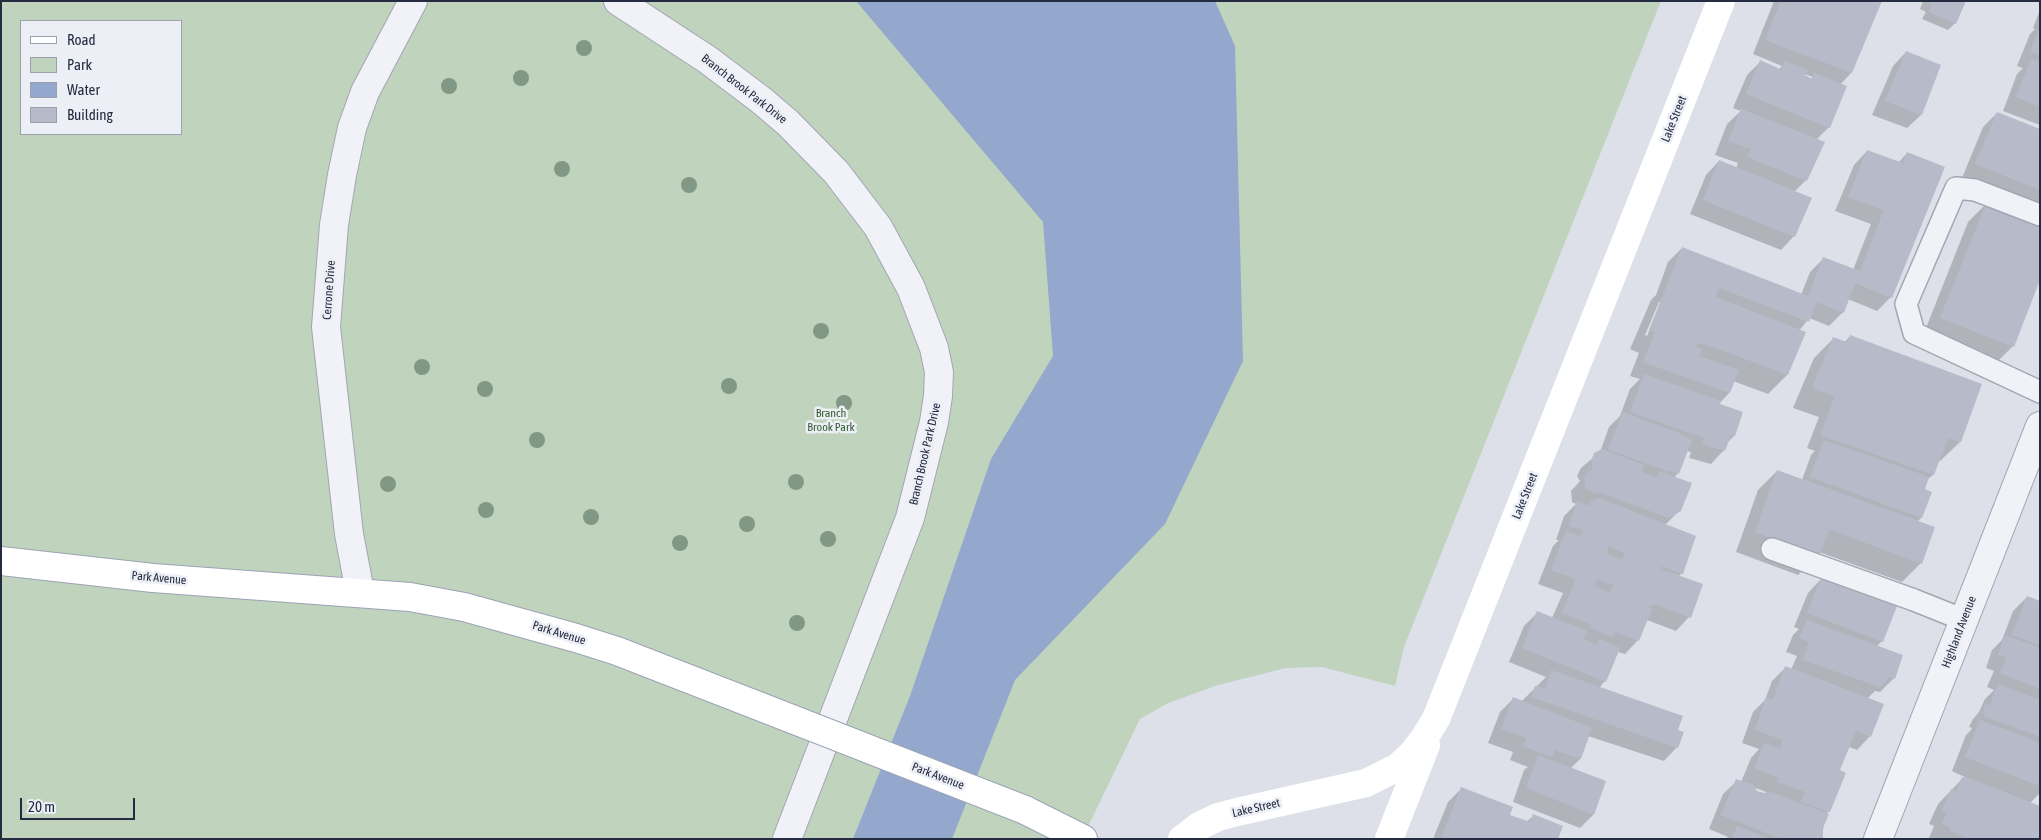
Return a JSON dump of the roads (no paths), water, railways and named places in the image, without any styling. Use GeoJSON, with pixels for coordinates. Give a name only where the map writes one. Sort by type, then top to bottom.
{"type":"FeatureCollection","features":[{"type":"Feature","properties":{"kind":"street","name":"Cerrone Drive"},"geometry":{"type":"LineString","coordinates":[[360,592],[349,534],[326,327],[334,225],[352,128],[365,92],[413,1]]}},
{"type":"Feature","properties":{"kind":"street","name":"Branch Brook Park Drive"},"geometry":{"type":"LineString","coordinates":[[618,1],[708,60],[760,100],[788,123],[836,172],[857,197],[878,227],[911,288],[934,348],[939,372],[934,422],[910,518],[787,839]]}},
{"type":"Feature","properties":{"kind":"street","name":"Lake Street"},"geometry":{"type":"LineString","coordinates":[[1182,839],[1199,826],[1218,817],[1366,783],[1384,775],[1398,767],[1412,754],[1436,719],[1721,1]]}},
{"type":"Feature","properties":{"kind":"street","name":"Highland Avenue"},"geometry":{"type":"LineString","coordinates":[[1878,839],[2040,426]]}},
{"type":"Feature","properties":{"kind":"street","name":"Park Avenue"},"geometry":{"type":"LineString","coordinates":[[1,561],[153,578],[410,597],[537,626],[617,651],[756,705],[1025,810],[1083,839]]}},
{"type":"Feature","properties":{"kind":"street"},"geometry":{"type":"LineString","coordinates":[[1389,839],[1436,719]]}},
{"type":"Feature","properties":{"kind":"lane"},"geometry":{"type":"LineString","coordinates":[[2040,215],[1975,190],[1956,188],[1906,304],[1914,333],[2040,392]]}},
{"type":"Feature","properties":{"kind":"lane"},"geometry":{"type":"LineString","coordinates":[[1772,549],[1964,620]]}},
{"type":"Feature","properties":{"kind":"water"},"geometry":{"type":"Polygon","coordinates":[[[856,1],[1215,1],[1235,46],[1243,361],[1165,524],[1015,680],[952,839],[853,839],[910,696],[991,459],[1053,356],[1043,222],[856,1]]]}},
{"type":"Feature","properties":{"kind":"park label","name":"Branch Brook Park"},"geometry":{"type":"Point","coordinates":[831,420]}}]}
